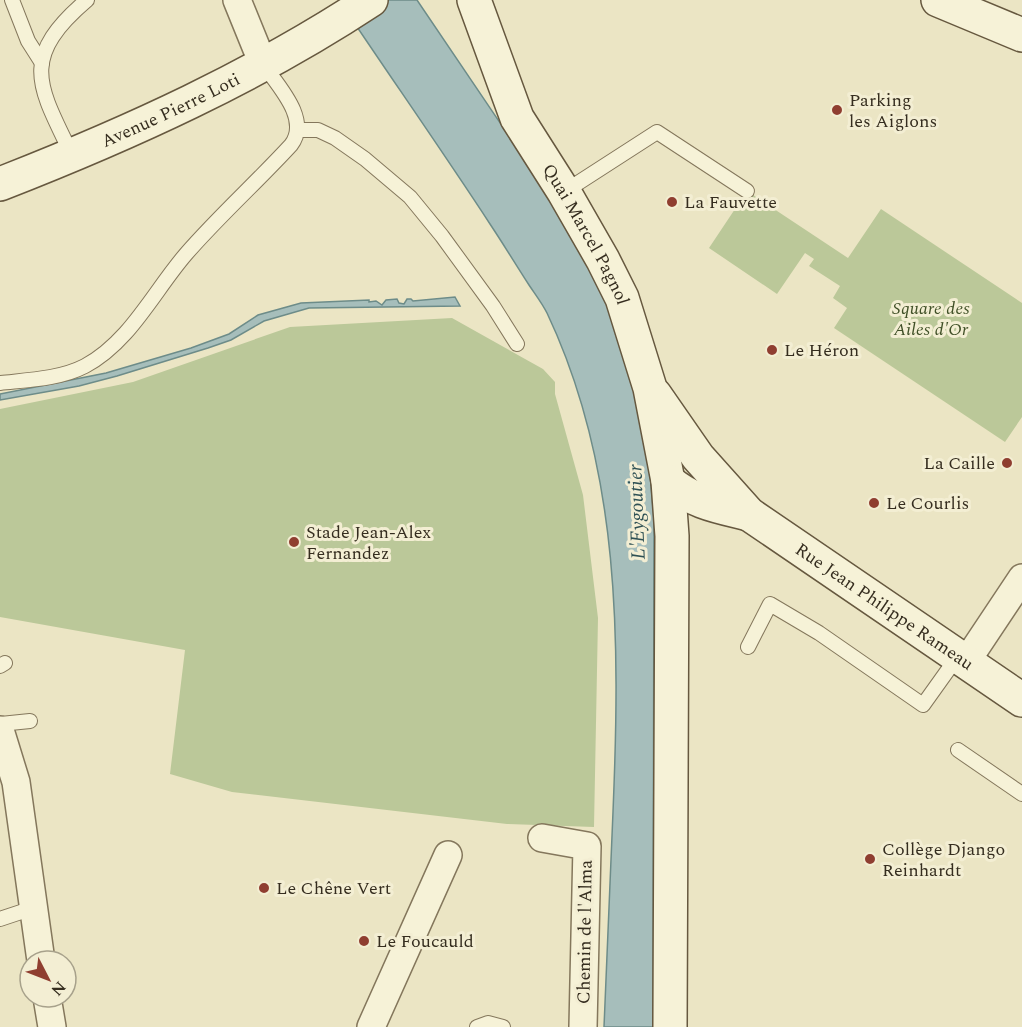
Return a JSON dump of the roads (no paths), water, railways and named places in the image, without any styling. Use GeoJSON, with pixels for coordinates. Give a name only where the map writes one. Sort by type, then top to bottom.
{"type":"FeatureCollection","features":[{"type":"Feature","properties":{"kind":"street"},"geometry":{"type":"LineString","coordinates":[[237,0],[263,64]]}},
{"type":"Feature","properties":{"kind":"street","name":"Avenue Pierre Loti"},"geometry":{"type":"LineString","coordinates":[[0,184],[73,156],[263,64],[335,24],[371,0]]}},
{"type":"Feature","properties":{"kind":"street","name":"Quai Marcel Pagnol"},"geometry":{"type":"LineString","coordinates":[[474,0],[517,118],[564,192],[622,298],[650,388],[668,482],[672,536],[670,1027]]}},
{"type":"Feature","properties":{"kind":"street"},"geometry":{"type":"LineString","coordinates":[[495,57],[498,0]]}},
{"type":"Feature","properties":{"kind":"street"},"geometry":{"type":"LineString","coordinates":[[938,0],[1022,35]]}},
{"type":"Feature","properties":{"kind":"street","name":"Rue Jean Philippe Rameau"},"geometry":{"type":"LineString","coordinates":[[650,388],[698,457],[749,514],[1022,699]]}},
{"type":"Feature","properties":{"kind":"street","name":"Rue Jean Philippe Rameau"},"geometry":{"type":"LineString","coordinates":[[668,482],[685,495],[715,506],[749,514]]}},
{"type":"Feature","properties":{"kind":"street"},"geometry":{"type":"LineString","coordinates":[[672,536],[687,522],[715,506]]}},
{"type":"Feature","properties":{"kind":"street"},"geometry":{"type":"LineString","coordinates":[[962,659],[1022,578]]}},
{"type":"Feature","properties":{"kind":"street"},"geometry":{"type":"LineString","coordinates":[[0,730],[16,782],[39,949]]}},
{"type":"Feature","properties":{"kind":"street","name":"Chemin de l'Alma"},"geometry":{"type":"LineString","coordinates":[[542,838],[587,846],[583,1027]]}},
{"type":"Feature","properties":{"kind":"street"},"geometry":{"type":"LineString","coordinates":[[371,1027],[448,855]]}},
{"type":"Feature","properties":{"kind":"street"},"geometry":{"type":"LineString","coordinates":[[49,1009],[52,1027]]}},
{"type":"Feature","properties":{"kind":"lane"},"geometry":{"type":"LineString","coordinates":[[12,0],[28,41],[42,63]]}},
{"type":"Feature","properties":{"kind":"lane"},"geometry":{"type":"LineString","coordinates":[[73,156],[41,82],[42,63],[55,32],[84,1]]}},
{"type":"Feature","properties":{"kind":"lane"},"geometry":{"type":"LineString","coordinates":[[0,383],[70,372],[89,364],[107,351],[137,319],[185,254],[291,145],[298,130],[296,117],[263,64]]}},
{"type":"Feature","properties":{"kind":"lane"},"geometry":{"type":"LineString","coordinates":[[298,130],[318,130],[335,138],[365,159],[410,197],[486,296],[517,344]]}},
{"type":"Feature","properties":{"kind":"lane"},"geometry":{"type":"LineString","coordinates":[[564,192],[657,132],[747,191]]}},
{"type":"Feature","properties":{"kind":"lane"},"geometry":{"type":"LineString","coordinates":[[748,647],[770,604],[819,633],[923,705],[962,659]]}},
{"type":"Feature","properties":{"kind":"lane"},"geometry":{"type":"LineString","coordinates":[[0,724],[30,721]]}},
{"type":"Feature","properties":{"kind":"lane"},"geometry":{"type":"LineString","coordinates":[[958,750],[1022,794]]}},
{"type":"Feature","properties":{"kind":"lane"},"geometry":{"type":"LineString","coordinates":[[0,919],[33,908]]}},
{"type":"Feature","properties":{"kind":"lane"},"geometry":{"type":"LineString","coordinates":[[477,1027],[488,1023],[503,1027]]}},
{"type":"Feature","properties":{"kind":"water","name":"L'Eygoutier"},"geometry":{"type":"Polygon","coordinates":[[[339,0],[417,0],[557,207],[622,323],[650,474],[654,519],[653,1027],[604,1027],[615,748],[615,621],[602,495],[590,433],[571,372],[543,306],[339,0]]]}},
{"type":"Feature","properties":{"kind":"water"},"geometry":{"type":"Polygon","coordinates":[[[455,297],[460,306],[309,308],[264,321],[231,340],[117,376],[79,386],[0,400],[0,394],[106,373],[191,348],[229,334],[258,315],[301,303],[369,300],[369,302],[376,301],[382,305],[386,300],[397,299],[399,303],[404,304],[407,299],[413,301],[455,297]]]}},
{"type":"Feature","properties":{"kind":"place","name":"Parking les Aiglons"},"geometry":{"type":"Point","coordinates":[837,110]}},
{"type":"Feature","properties":{"kind":"place","name":"La Fauvette"},"geometry":{"type":"Point","coordinates":[672,202]}},
{"type":"Feature","properties":{"kind":"place","name":"Le Héron"},"geometry":{"type":"Point","coordinates":[772,350]}},
{"type":"Feature","properties":{"kind":"place","name":"La Caille"},"geometry":{"type":"Point","coordinates":[1007,463]}},
{"type":"Feature","properties":{"kind":"place","name":"Le Courlis"},"geometry":{"type":"Point","coordinates":[874,503]}},
{"type":"Feature","properties":{"kind":"place","name":"Stade Jean-Alex Fernandez"},"geometry":{"type":"Point","coordinates":[294,542]}},
{"type":"Feature","properties":{"kind":"place","name":"Collège Django Reinhardt"},"geometry":{"type":"Point","coordinates":[870,859]}},
{"type":"Feature","properties":{"kind":"place","name":"Le Chêne Vert"},"geometry":{"type":"Point","coordinates":[264,888]}},
{"type":"Feature","properties":{"kind":"place","name":"Le Foucauld"},"geometry":{"type":"Point","coordinates":[364,941]}},
{"type":"Feature","properties":{"kind":"park label","name":"Square des Ailes d'Or"},"geometry":{"type":"Point","coordinates":[931,318]}}]}
